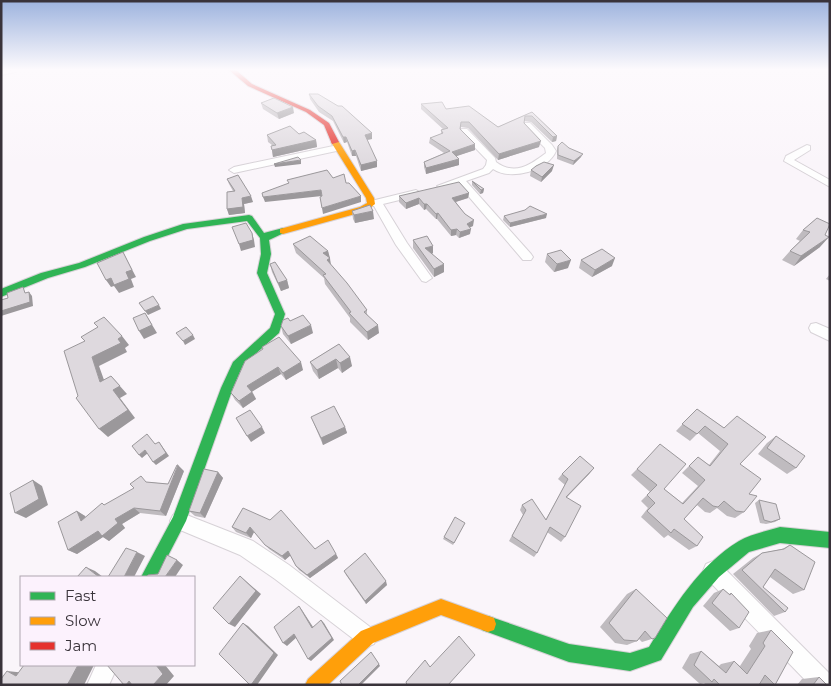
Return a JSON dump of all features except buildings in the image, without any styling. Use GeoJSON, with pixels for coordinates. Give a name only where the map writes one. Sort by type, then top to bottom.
{"type":"FeatureCollection","features":[{"type":"Feature","properties":{"kind":"street"},"geometry":{"type":"LineString","coordinates":[[288,102],[308,111],[326,124],[338,148],[370,198],[426,278]]}},
{"type":"Feature","properties":{"kind":"street"},"geometry":{"type":"LineString","coordinates":[[491,163],[505,172],[517,172],[533,165],[550,154],[549,147],[527,125]]}},
{"type":"Feature","properties":{"kind":"street"},"geometry":{"type":"LineString","coordinates":[[1,293],[45,275],[82,265],[147,239],[200,223],[249,218],[262,236],[270,235],[363,209],[374,204],[461,181],[486,171],[492,160],[464,131]]}},
{"type":"Feature","properties":{"kind":"street"},"geometry":{"type":"LineString","coordinates":[[234,170],[338,148]]}},
{"type":"Feature","properties":{"kind":"street"},"geometry":{"type":"LineString","coordinates":[[807,148],[794,154],[789,160],[830,184]]}},
{"type":"Feature","properties":{"kind":"street"},"geometry":{"type":"LineString","coordinates":[[461,181],[527,257]]}},
{"type":"Feature","properties":{"kind":"street"},"geometry":{"type":"LineString","coordinates":[[150,576],[179,521],[227,388],[239,362],[275,330],[280,314],[262,274],[266,254],[264,239],[270,235]]}},
{"type":"Feature","properties":{"kind":"street"},"geometry":{"type":"LineString","coordinates":[[816,328],[830,336]]}},
{"type":"Feature","properties":{"kind":"street"},"geometry":{"type":"LineString","coordinates":[[179,521],[246,548],[282,572],[366,637]]}},
{"type":"Feature","properties":{"kind":"street"},"geometry":{"type":"LineString","coordinates":[[314,685],[366,637],[441,607],[570,653],[630,662],[655,654],[687,601],[713,571],[745,546],[780,535],[830,540]]}},
{"type":"Feature","properties":{"kind":"street"},"geometry":{"type":"LineString","coordinates":[[713,571],[825,685]]}},
{"type":"Feature","properties":{"kind":"street"},"geometry":{"type":"LineString","coordinates":[[98,685],[107,666]]}},
{"type":"Feature","properties":{"kind":"traffic: fast"},"geometry":{"type":"LineString","coordinates":[[1,293],[45,275],[82,265],[147,239],[186,226],[249,218],[262,236],[270,235]]}},
{"type":"Feature","properties":{"kind":"traffic: fast"},"geometry":{"type":"LineString","coordinates":[[150,576],[179,521],[227,388],[239,362],[275,330],[280,314],[262,273],[266,254],[264,239],[283,231]]}},
{"type":"Feature","properties":{"kind":"traffic: fast"},"geometry":{"type":"LineString","coordinates":[[488,624],[569,653],[630,662],[655,654],[687,601],[713,571],[745,546],[780,535],[830,540]]}},
{"type":"Feature","properties":{"kind":"traffic: slow"},"geometry":{"type":"LineString","coordinates":[[283,231],[363,209],[371,204],[370,198],[335,142]]}},
{"type":"Feature","properties":{"kind":"traffic: slow"},"geometry":{"type":"LineString","coordinates":[[314,685],[367,637],[441,607],[488,624]]}},
{"type":"Feature","properties":{"kind":"traffic: jam"},"geometry":{"type":"LineString","coordinates":[[288,102],[308,111],[327,124],[335,142]]}}]}
